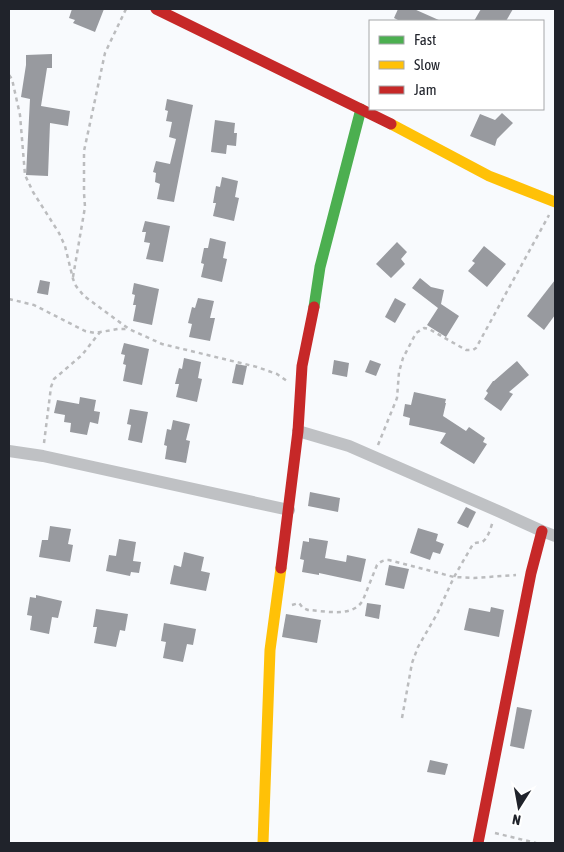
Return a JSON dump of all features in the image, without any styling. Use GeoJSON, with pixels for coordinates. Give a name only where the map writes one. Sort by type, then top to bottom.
{"type":"FeatureCollection","features":[{"type":"Feature","properties":{"kind":"street"},"geometry":{"type":"LineString","coordinates":[[156,9],[361,109],[553,207]]}},
{"type":"Feature","properties":{"kind":"street"},"geometry":{"type":"LineString","coordinates":[[263,843],[270,650],[298,431],[302,366],[320,267],[361,109]]}},
{"type":"Feature","properties":{"kind":"street"},"geometry":{"type":"LineString","coordinates":[[298,431],[349,446],[374,456],[555,536]]}},
{"type":"Feature","properties":{"kind":"street"},"geometry":{"type":"LineString","coordinates":[[9,451],[43,456],[289,510]]}},
{"type":"Feature","properties":{"kind":"street"},"geometry":{"type":"LineString","coordinates":[[478,843],[542,531]]}},
{"type":"Feature","properties":{"kind":"path"},"geometry":{"type":"LineString","coordinates":[[73,279],[85,207],[84,151],[105,53],[126,9]]}},
{"type":"Feature","properties":{"kind":"path"},"geometry":{"type":"LineString","coordinates":[[9,75],[12,79],[20,115],[25,175],[33,192],[59,233],[65,246],[73,279],[80,292],[129,329],[162,344],[257,367],[277,374],[286,381],[299,398]]}},
{"type":"Feature","properties":{"kind":"path"},"geometry":{"type":"LineString","coordinates":[[374,456],[395,406],[398,394],[399,372],[403,358],[416,333],[424,328],[429,329],[466,350],[476,348],[553,207]]}},
{"type":"Feature","properties":{"kind":"path"},"geometry":{"type":"LineString","coordinates":[[9,299],[34,304],[85,331],[100,332],[129,329]]}},
{"type":"Feature","properties":{"kind":"path"},"geometry":{"type":"LineString","coordinates":[[43,456],[52,383],[54,379],[82,355],[100,332]]}},
{"type":"Feature","properties":{"kind":"path"},"geometry":{"type":"LineString","coordinates":[[402,718],[412,663],[418,647],[473,544],[484,541],[498,511]]}},
{"type":"Feature","properties":{"kind":"path"},"geometry":{"type":"LineString","coordinates":[[274,613],[297,603],[308,610],[348,612],[355,609],[363,600],[377,565],[384,560],[454,577],[474,578],[532,573]]}},
{"type":"Feature","properties":{"kind":"path"},"geometry":{"type":"LineString","coordinates":[[482,830],[536,843]]}},
{"type":"Feature","properties":{"kind":"building"},"geometry":{"type":"Polygon","coordinates":[[[72,9],[104,9],[95,32],[73,23],[75,20],[69,18],[72,9]]]}},
{"type":"Feature","properties":{"kind":"building"},"geometry":{"type":"Polygon","coordinates":[[[398,9],[414,9],[439,20],[398,20],[394,18],[398,9]]]}},
{"type":"Feature","properties":{"kind":"building"},"geometry":{"type":"Polygon","coordinates":[[[481,9],[513,9],[507,20],[475,20],[481,9]]]}},
{"type":"Feature","properties":{"kind":"building"},"geometry":{"type":"Polygon","coordinates":[[[52,54],[52,68],[47,68],[41,106],[70,111],[68,126],[50,123],[48,176],[26,175],[30,99],[21,97],[26,55],[52,54]]]}},
{"type":"Feature","properties":{"kind":"building"},"geometry":{"type":"Polygon","coordinates":[[[167,99],[193,105],[174,202],[157,199],[160,184],[155,182],[156,173],[153,172],[156,161],[170,164],[176,139],[169,137],[172,122],[166,121],[168,111],[165,110],[167,99]]]}},
{"type":"Feature","properties":{"kind":"building"},"geometry":{"type":"Polygon","coordinates":[[[502,113],[513,123],[497,139],[495,146],[470,136],[480,114],[495,120],[502,113]]]}},
{"type":"Feature","properties":{"kind":"building"},"geometry":{"type":"Polygon","coordinates":[[[215,120],[235,123],[234,133],[237,133],[236,146],[227,145],[226,154],[211,152],[215,120]]]}},
{"type":"Feature","properties":{"kind":"building"},"geometry":{"type":"Polygon","coordinates":[[[222,177],[238,181],[235,197],[239,198],[234,221],[213,216],[216,203],[213,203],[216,186],[220,187],[222,177]]]}},
{"type":"Feature","properties":{"kind":"building"},"geometry":{"type":"Polygon","coordinates":[[[145,221],[170,226],[163,262],[146,259],[150,243],[144,242],[146,232],[142,232],[145,221]]]}},
{"type":"Feature","properties":{"kind":"building"},"geometry":{"type":"Polygon","coordinates":[[[210,238],[226,242],[223,258],[227,259],[222,282],[201,277],[204,264],[201,263],[204,248],[208,248],[210,238]]]}},
{"type":"Feature","properties":{"kind":"building"},"geometry":{"type":"Polygon","coordinates":[[[397,242],[407,252],[401,259],[405,264],[391,278],[376,264],[397,242]]]}},
{"type":"Feature","properties":{"kind":"building"},"geometry":{"type":"Polygon","coordinates":[[[484,246],[506,264],[487,287],[468,271],[475,263],[472,261],[484,246]]]}},
{"type":"Feature","properties":{"kind":"building"},"geometry":{"type":"Polygon","coordinates":[[[420,278],[431,287],[444,290],[441,304],[459,316],[446,337],[427,325],[438,308],[412,288],[420,278]]]}},
{"type":"Feature","properties":{"kind":"building"},"geometry":{"type":"Polygon","coordinates":[[[40,280],[50,282],[48,295],[37,293],[40,280]]]}},
{"type":"Feature","properties":{"kind":"building"},"geometry":{"type":"Polygon","coordinates":[[[555,280],[555,315],[544,330],[527,316],[555,280]]]}},
{"type":"Feature","properties":{"kind":"building"},"geometry":{"type":"Polygon","coordinates":[[[134,283],[159,289],[152,325],[133,321],[136,305],[133,305],[135,295],[132,294],[134,283]]]}},
{"type":"Feature","properties":{"kind":"building"},"geometry":{"type":"Polygon","coordinates":[[[198,298],[214,301],[210,318],[215,318],[210,341],[189,337],[192,324],[188,323],[192,307],[195,308],[198,298]]]}},
{"type":"Feature","properties":{"kind":"building"},"geometry":{"type":"Polygon","coordinates":[[[395,298],[406,304],[395,323],[385,317],[395,298]]]}},
{"type":"Feature","properties":{"kind":"building"},"geometry":{"type":"Polygon","coordinates":[[[124,343],[149,349],[142,385],[123,381],[126,365],[123,364],[125,355],[121,354],[124,343]]]}},
{"type":"Feature","properties":{"kind":"building"},"geometry":{"type":"Polygon","coordinates":[[[184,358],[201,362],[198,378],[202,379],[197,402],[176,397],[179,384],[175,384],[179,368],[182,369],[184,358]]]}},
{"type":"Feature","properties":{"kind":"building"},"geometry":{"type":"Polygon","coordinates":[[[334,360],[349,363],[347,377],[332,374],[334,360]]]}},
{"type":"Feature","properties":{"kind":"building"},"geometry":{"type":"Polygon","coordinates":[[[370,360],[381,364],[376,376],[365,372],[370,360]]]}},
{"type":"Feature","properties":{"kind":"building"},"geometry":{"type":"Polygon","coordinates":[[[517,361],[529,375],[509,392],[513,394],[501,411],[484,399],[488,393],[486,391],[493,381],[517,361]]]}},
{"type":"Feature","properties":{"kind":"building"},"geometry":{"type":"Polygon","coordinates":[[[236,364],[247,366],[243,385],[232,383],[236,364]]]}},
{"type":"Feature","properties":{"kind":"building"},"geometry":{"type":"Polygon","coordinates":[[[414,392],[446,399],[443,416],[466,431],[469,427],[485,438],[483,442],[487,444],[474,464],[440,443],[446,433],[409,425],[410,418],[403,416],[405,404],[411,405],[414,392]]]}},
{"type":"Feature","properties":{"kind":"building"},"geometry":{"type":"Polygon","coordinates":[[[80,397],[96,400],[94,411],[100,412],[98,424],[90,422],[87,435],[70,432],[71,423],[64,422],[65,415],[54,413],[57,400],[79,404],[80,397]]]}},
{"type":"Feature","properties":{"kind":"building"},"geometry":{"type":"Polygon","coordinates":[[[130,409],[148,412],[142,443],[128,440],[131,425],[127,424],[130,409]]]}},
{"type":"Feature","properties":{"kind":"building"},"geometry":{"type":"Polygon","coordinates":[[[173,420],[190,424],[186,440],[190,441],[186,463],[165,459],[167,446],[164,445],[167,429],[171,430],[173,420]]]}},
{"type":"Feature","properties":{"kind":"building"},"geometry":{"type":"Polygon","coordinates":[[[310,492],[340,498],[338,512],[308,506],[310,492]]]}},
{"type":"Feature","properties":{"kind":"building"},"geometry":{"type":"Polygon","coordinates":[[[466,507],[476,512],[468,528],[457,523],[466,507]]]}},
{"type":"Feature","properties":{"kind":"building"},"geometry":{"type":"Polygon","coordinates":[[[50,526],[71,529],[68,544],[73,545],[70,562],[39,557],[42,540],[48,540],[50,526]]]}},
{"type":"Feature","properties":{"kind":"building"},"geometry":{"type":"Polygon","coordinates":[[[418,528],[438,534],[436,541],[444,544],[440,554],[433,552],[430,560],[410,553],[418,528]]]}},
{"type":"Feature","properties":{"kind":"building"},"geometry":{"type":"Polygon","coordinates":[[[309,538],[328,541],[325,558],[346,562],[347,555],[366,559],[361,582],[319,573],[319,575],[302,572],[304,560],[300,559],[303,541],[309,542],[309,538]]]}},
{"type":"Feature","properties":{"kind":"building"},"geometry":{"type":"Polygon","coordinates":[[[119,539],[136,542],[133,561],[141,562],[139,573],[131,572],[130,576],[106,571],[109,555],[116,556],[119,539]]]}},
{"type":"Feature","properties":{"kind":"building"},"geometry":{"type":"Polygon","coordinates":[[[184,552],[204,557],[201,571],[210,573],[206,591],[170,584],[174,565],[181,567],[184,552]]]}},
{"type":"Feature","properties":{"kind":"building"},"geometry":{"type":"Polygon","coordinates":[[[389,565],[409,569],[404,589],[385,585],[389,565]]]}},
{"type":"Feature","properties":{"kind":"building"},"geometry":{"type":"Polygon","coordinates":[[[36,595],[62,601],[58,618],[52,617],[49,634],[30,630],[32,616],[27,615],[30,597],[36,598],[36,595]]]}},
{"type":"Feature","properties":{"kind":"building"},"geometry":{"type":"Polygon","coordinates":[[[367,603],[381,605],[379,619],[365,616],[367,603]]]}},
{"type":"Feature","properties":{"kind":"building"},"geometry":{"type":"Polygon","coordinates":[[[491,607],[504,610],[499,637],[464,630],[469,608],[490,612],[491,607]]]}},
{"type":"Feature","properties":{"kind":"building"},"geometry":{"type":"Polygon","coordinates":[[[96,609],[128,614],[125,631],[120,630],[116,647],[94,643],[97,627],[93,627],[96,609]]]}},
{"type":"Feature","properties":{"kind":"building"},"geometry":{"type":"Polygon","coordinates":[[[286,614],[321,620],[317,643],[282,637],[286,614]]]}},
{"type":"Feature","properties":{"kind":"building"},"geometry":{"type":"Polygon","coordinates":[[[164,623],[196,629],[193,645],[187,644],[183,662],[163,658],[166,642],[161,641],[164,623]]]}},
{"type":"Feature","properties":{"kind":"building"},"geometry":{"type":"Polygon","coordinates":[[[517,707],[532,710],[524,749],[510,746],[517,707]]]}},
{"type":"Feature","properties":{"kind":"building"},"geometry":{"type":"Polygon","coordinates":[[[430,760],[448,764],[445,775],[427,772],[430,760]]]}},
{"type":"Feature","properties":{"kind":"traffic: fast"},"geometry":{"type":"LineString","coordinates":[[314,307],[320,267],[361,109]]}},
{"type":"Feature","properties":{"kind":"traffic: slow"},"geometry":{"type":"LineString","coordinates":[[391,124],[489,176],[555,202]]}},
{"type":"Feature","properties":{"kind":"traffic: slow"},"geometry":{"type":"LineString","coordinates":[[263,843],[270,650],[281,568]]}},
{"type":"Feature","properties":{"kind":"traffic: jam"},"geometry":{"type":"LineString","coordinates":[[156,9],[391,124]]}},
{"type":"Feature","properties":{"kind":"traffic: jam"},"geometry":{"type":"LineString","coordinates":[[281,568],[298,431],[302,366],[314,307]]}},
{"type":"Feature","properties":{"kind":"traffic: jam"},"geometry":{"type":"LineString","coordinates":[[478,843],[531,573],[542,531]]}}]}
